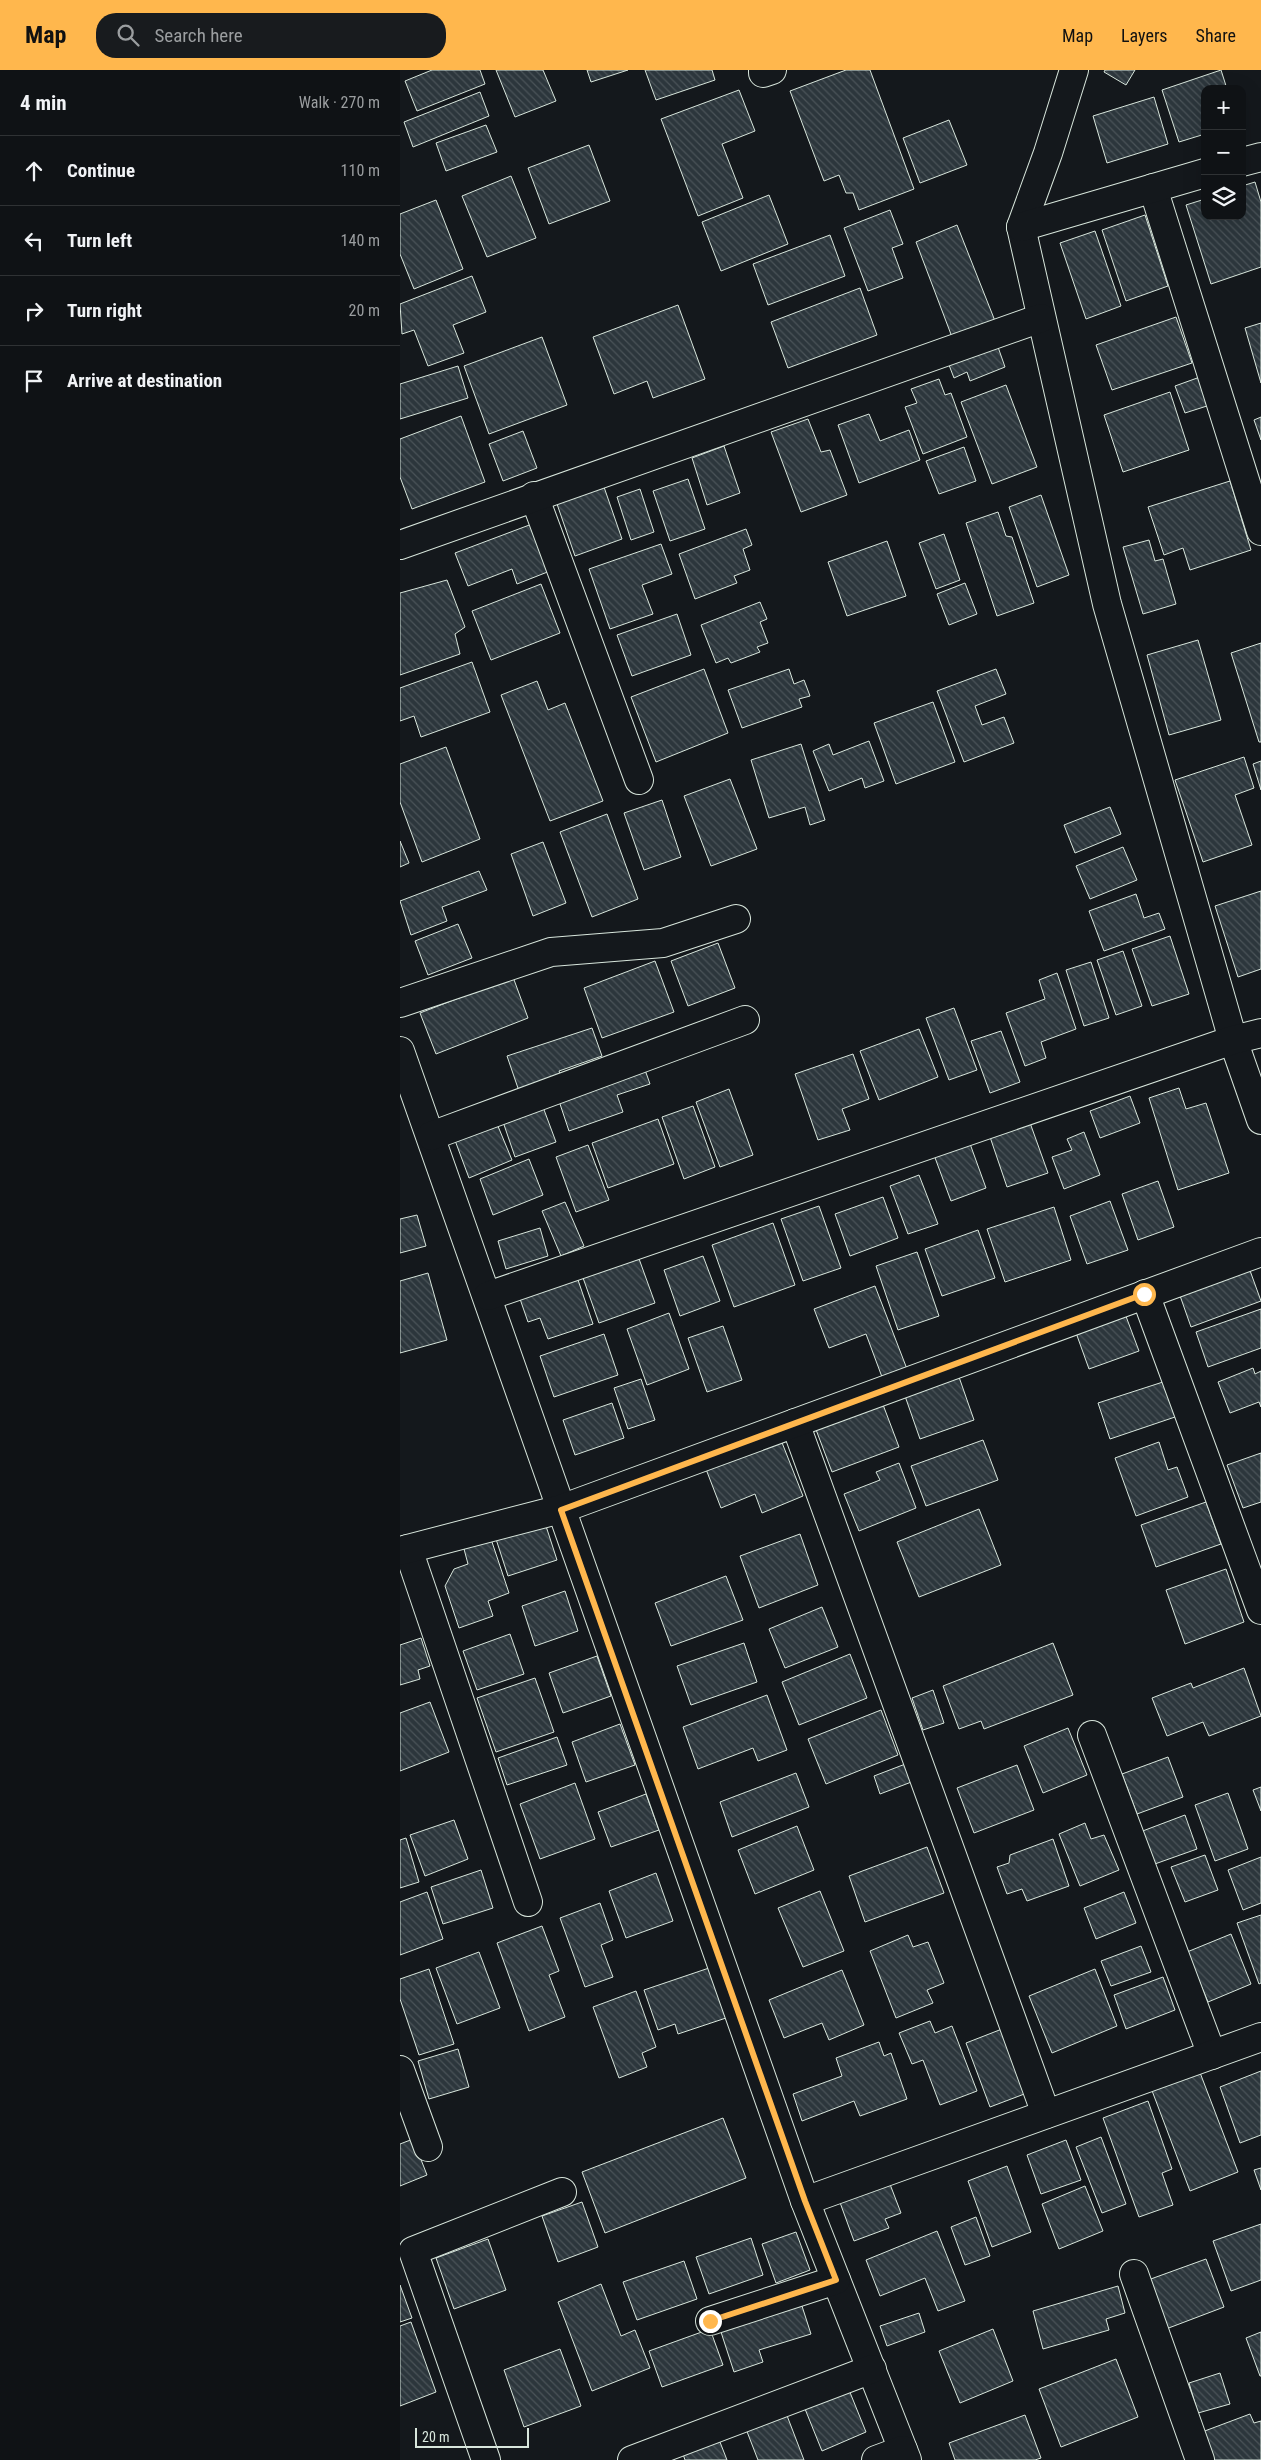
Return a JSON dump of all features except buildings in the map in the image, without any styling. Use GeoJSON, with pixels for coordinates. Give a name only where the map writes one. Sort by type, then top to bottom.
{"type":"FeatureCollection","features":[{"type":"Feature","properties":{"kind":"street"},"geometry":{"type":"LineString","coordinates":[[762,70],[764,73],[772,70]]}},
{"type":"Feature","properties":{"kind":"street"},"geometry":{"type":"LineString","coordinates":[[1074,70],[1048,153],[1021,227],[1107,604],[1233,1040],[1261,1120]]}},
{"type":"Feature","properties":{"kind":"street"},"geometry":{"type":"LineString","coordinates":[[1246,161],[1261,157]]}},
{"type":"Feature","properties":{"kind":"street"},"geometry":{"type":"LineString","coordinates":[[1021,227],[1201,174]]}},
{"type":"Feature","properties":{"kind":"street"},"geometry":{"type":"LineString","coordinates":[[1153,188],[1261,531]]}},
{"type":"Feature","properties":{"kind":"street"},"geometry":{"type":"LineString","coordinates":[[400,545],[1041,318]]}},
{"type":"Feature","properties":{"kind":"street"},"geometry":{"type":"LineString","coordinates":[[534,496],[639,780]]}},
{"type":"Feature","properties":{"kind":"street"},"geometry":{"type":"LineString","coordinates":[[400,1003],[551,952],[663,943],[736,919]]}},
{"type":"Feature","properties":{"kind":"street"},"geometry":{"type":"LineString","coordinates":[[431,1136],[745,1020]]}},
{"type":"Feature","properties":{"kind":"street"},"geometry":{"type":"LineString","coordinates":[[488,1296],[1233,1040],[1261,1033]]}},
{"type":"Feature","properties":{"kind":"street"},"geometry":{"type":"LineString","coordinates":[[400,1051],[488,1296],[561,1510],[805,2201],[905,2455],[876,2460]]}},
{"type":"Feature","properties":{"kind":"street"},"geometry":{"type":"LineString","coordinates":[[528,1902],[404,1550],[561,1510],[1261,1252]]}},
{"type":"Feature","properties":{"kind":"street"},"geometry":{"type":"LineString","coordinates":[[1144,1294],[1261,1610]]}},
{"type":"Feature","properties":{"kind":"street"},"geometry":{"type":"LineString","coordinates":[[795,1423],[1046,2114]]}},
{"type":"Feature","properties":{"kind":"street"},"geometry":{"type":"LineString","coordinates":[[1092,1735],[1212,2054]]}},
{"type":"Feature","properties":{"kind":"street"},"geometry":{"type":"LineString","coordinates":[[805,2201],[1261,2037]]}},
{"type":"Feature","properties":{"kind":"street"},"geometry":{"type":"LineString","coordinates":[[400,2070],[428,2147]]}},
{"type":"Feature","properties":{"kind":"street"},"geometry":{"type":"LineString","coordinates":[[486,2460],[413,2251],[562,2192]]}},
{"type":"Feature","properties":{"kind":"street"},"geometry":{"type":"LineString","coordinates":[[1134,2274],[1200,2460]]}},
{"type":"Feature","properties":{"kind":"street"},"geometry":{"type":"LineString","coordinates":[[710,2321],[836,2280]]}},
{"type":"Feature","properties":{"kind":"street"},"geometry":{"type":"LineString","coordinates":[[632,2460],[872,2369]]}},
{"type":"Feature","properties":{"kind":"route"},"geometry":{"type":"LineString","coordinates":[[710,2321],[836,2280],[805,2201],[561,1510],[1144,1294]]}}]}
